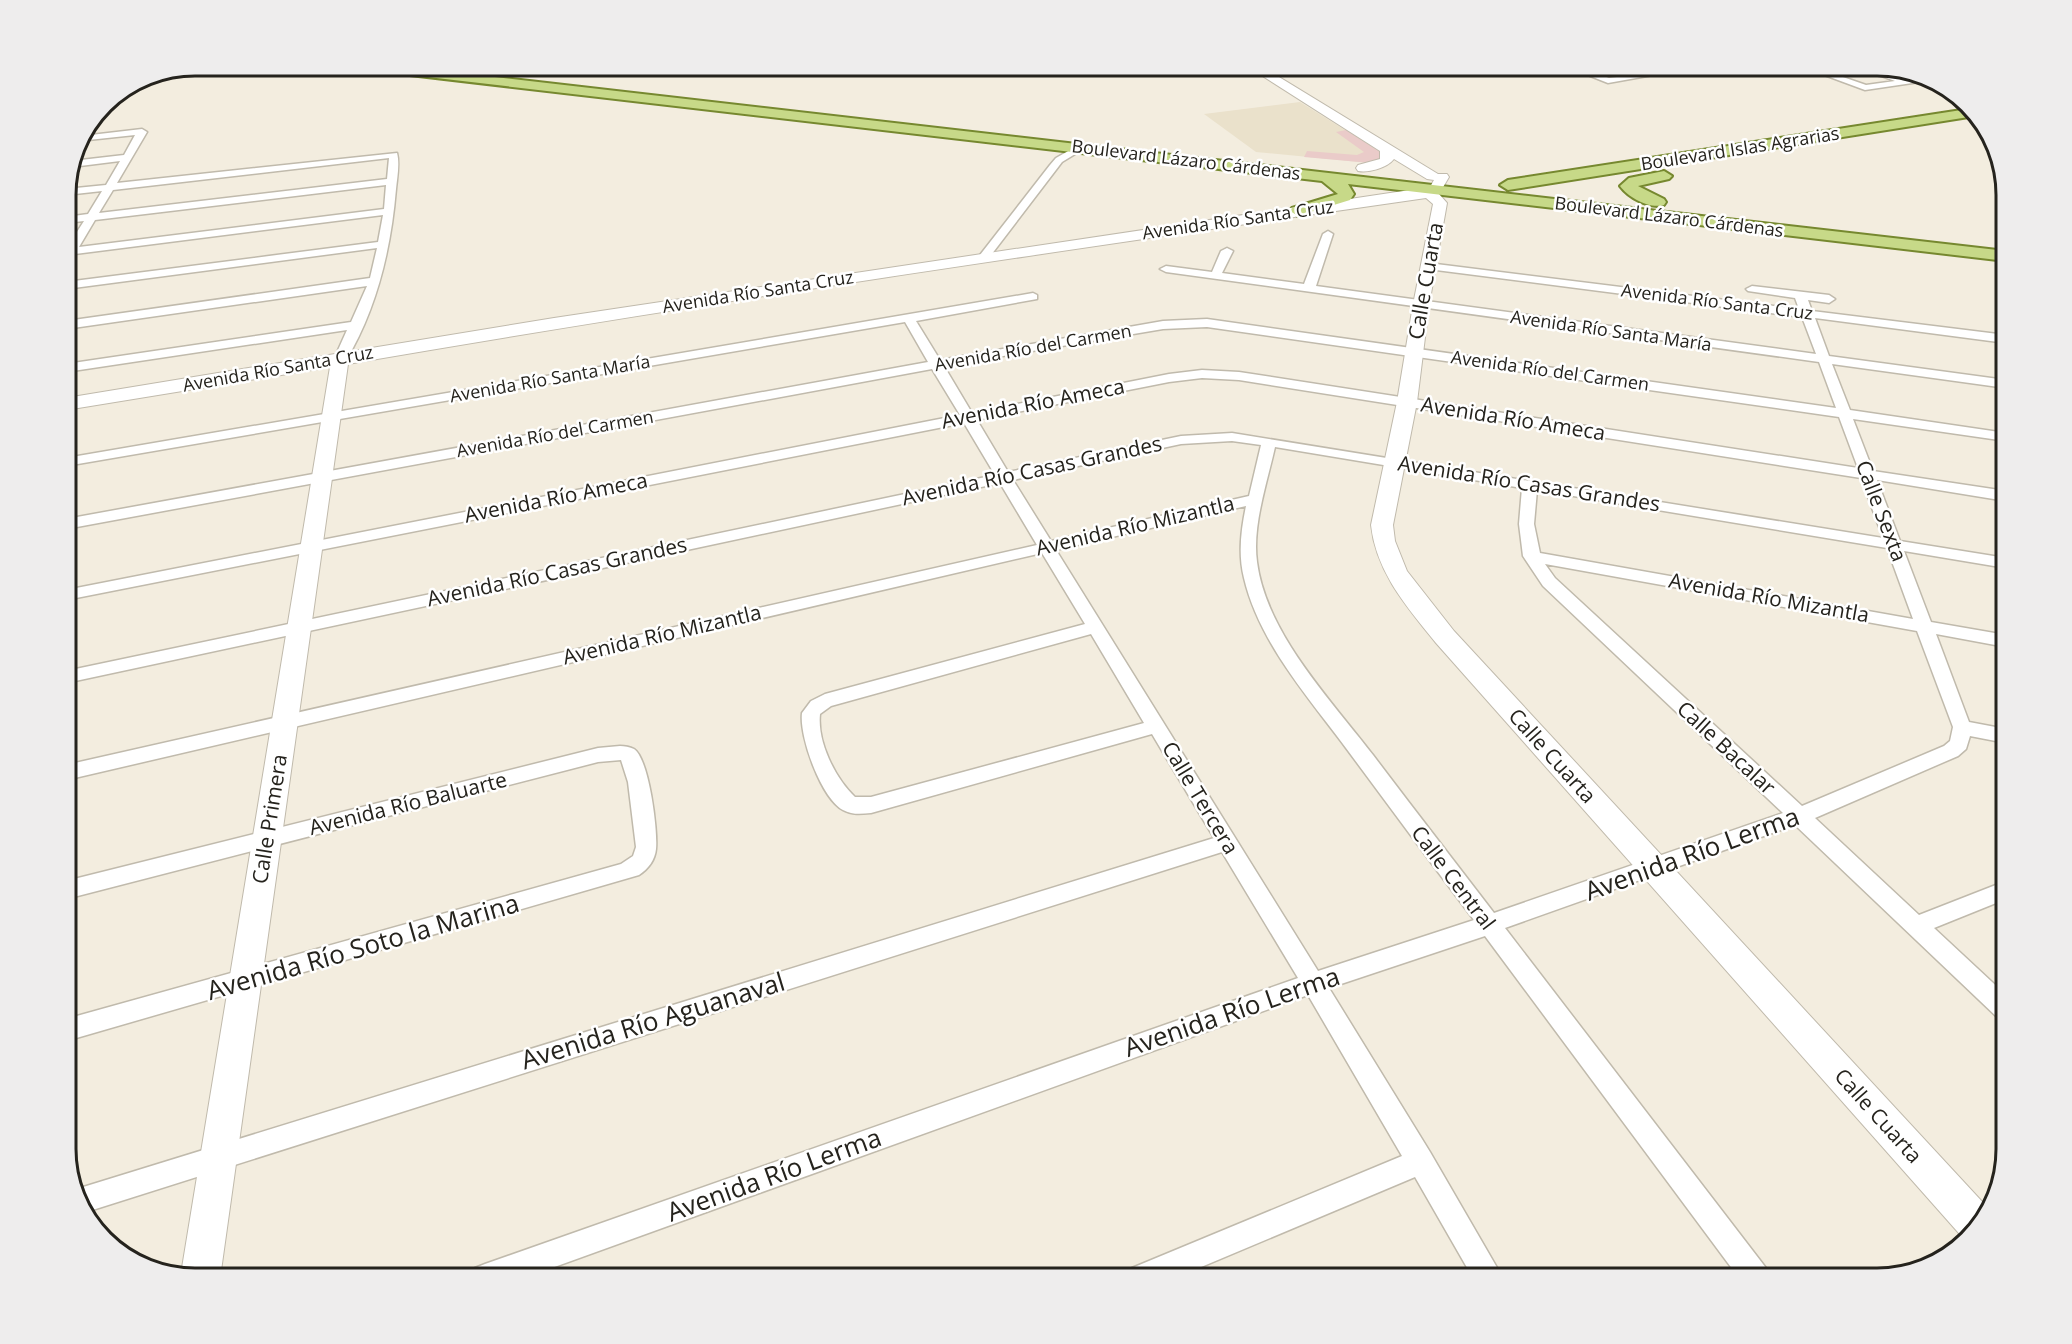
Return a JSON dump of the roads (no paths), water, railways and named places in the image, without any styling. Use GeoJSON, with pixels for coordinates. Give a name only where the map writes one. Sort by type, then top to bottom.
{"type":"FeatureCollection","features":[{"type":"Feature","properties":{"kind":"main road","name":"Boulevard Lázaro Cárdenas"},"geometry":{"type":"LineString","coordinates":[[454,77],[1053,144],[1124,141],[1363,168],[1435,184],[1996,255]]}},
{"type":"Feature","properties":{"kind":"main road","name":"Boulevard Lázaro Cárdenas"},"geometry":{"type":"LineString","coordinates":[[548,77],[906,117],[1326,177],[1435,184],[1509,185],[1996,240]]}},
{"type":"Feature","properties":{"kind":"main road"},"geometry":{"type":"LineString","coordinates":[[528,86],[530,81],[548,77]]}},
{"type":"Feature","properties":{"kind":"main road","name":"Boulevard Islas Agrarias"},"geometry":{"type":"LineString","coordinates":[[1509,185],[1964,114]]}},
{"type":"Feature","properties":{"kind":"main road"},"geometry":{"type":"LineString","coordinates":[[888,126],[891,121],[906,117]]}},
{"type":"Feature","properties":{"kind":"main road","name":"Boulevard Islas Agrarias"},"geometry":{"type":"LineString","coordinates":[[1658,202],[1634,192],[1629,184],[1642,179],[1973,127]]}},
{"type":"Feature","properties":{"kind":"main road"},"geometry":{"type":"LineString","coordinates":[[1793,155],[1780,153],[1775,149],[1827,140],[1829,135]]}},
{"type":"Feature","properties":{"kind":"main road"},"geometry":{"type":"LineString","coordinates":[[1298,211],[1344,197],[1346,194],[1343,188],[1326,177]]}},
{"type":"Feature","properties":{"kind":"main road"},"geometry":{"type":"LineString","coordinates":[[1916,245],[1945,242],[1943,234]]}},
{"type":"Feature","properties":{"kind":"street"},"geometry":{"type":"LineString","coordinates":[[1269,76],[1386,150],[1435,184]]}},
{"type":"Feature","properties":{"kind":"street"},"geometry":{"type":"LineString","coordinates":[[1595,76],[1608,81],[1641,76]]}},
{"type":"Feature","properties":{"kind":"street"},"geometry":{"type":"LineString","coordinates":[[1832,76],[1865,88],[1911,82]]}},
{"type":"Feature","properties":{"kind":"street"},"geometry":{"type":"LineString","coordinates":[[1894,78],[1907,83]]}},
{"type":"Feature","properties":{"kind":"street"},"geometry":{"type":"LineString","coordinates":[[77,241],[142,132],[92,138]]}},
{"type":"Feature","properties":{"kind":"street"},"geometry":{"type":"LineString","coordinates":[[984,257],[1059,160],[1084,142]]}},
{"type":"Feature","properties":{"kind":"street"},"geometry":{"type":"LineString","coordinates":[[1363,168],[1385,162],[1388,158],[1386,150]]}},
{"type":"Feature","properties":{"kind":"street"},"geometry":{"type":"LineString","coordinates":[[77,191],[395,156],[384,244],[375,281],[340,360]]}},
{"type":"Feature","properties":{"kind":"street"},"geometry":{"type":"LineString","coordinates":[[82,163],[127,158]]}},
{"type":"Feature","properties":{"kind":"street"},"geometry":{"type":"LineString","coordinates":[[77,219],[393,181]]}},
{"type":"Feature","properties":{"kind":"street","name":"Avenida Río Santa Cruz"},"geometry":{"type":"LineString","coordinates":[[77,402],[554,323],[1298,211],[1435,184]]}},
{"type":"Feature","properties":{"kind":"street","name":"Calle Cuarta"},"geometry":{"type":"LineString","coordinates":[[1435,184],[1440,203],[1413,351],[1407,402],[1382,525],[1382,542],[1388,557],[1413,598],[1445,637],[1972,1219]]}},
{"type":"Feature","properties":{"kind":"street"},"geometry":{"type":"LineString","coordinates":[[77,253],[389,211]]}},
{"type":"Feature","properties":{"kind":"street"},"geometry":{"type":"LineString","coordinates":[[1309,288],[1328,234]]}},
{"type":"Feature","properties":{"kind":"street"},"geometry":{"type":"LineString","coordinates":[[77,285],[384,244]]}},
{"type":"Feature","properties":{"kind":"street"},"geometry":{"type":"LineString","coordinates":[[1216,275],[1227,251]]}},
{"type":"Feature","properties":{"kind":"street","name":"Avenida Río Santa Cruz"},"geometry":{"type":"LineString","coordinates":[[1428,266],[1996,338]]}},
{"type":"Feature","properties":{"kind":"street","name":"Avenida Río Santa María"},"geometry":{"type":"LineString","coordinates":[[1166,269],[1996,383]]}},
{"type":"Feature","properties":{"kind":"street"},"geometry":{"type":"LineString","coordinates":[[77,323],[375,281]]}},
{"type":"Feature","properties":{"kind":"street"},"geometry":{"type":"LineString","coordinates":[[1752,289],[1829,299]]}},
{"type":"Feature","properties":{"kind":"street","name":"Calle Sexta"},"geometry":{"type":"LineString","coordinates":[[1800,295],[1962,727]]}},
{"type":"Feature","properties":{"kind":"street","name":"Avenida Río Santa María"},"geometry":{"type":"LineString","coordinates":[[77,460],[1033,297]]}},
{"type":"Feature","properties":{"kind":"street","name":"Calle Tercera"},"geometry":{"type":"LineString","coordinates":[[909,319],[1044,546],[1097,627],[1421,1161],[1483,1268]]}},
{"type":"Feature","properties":{"kind":"street","name":"Avenida Río del Carmen"},"geometry":{"type":"LineString","coordinates":[[77,522],[936,364],[1163,325],[1197,323],[1247,327],[1996,436]]}},
{"type":"Feature","properties":{"kind":"street"},"geometry":{"type":"LineString","coordinates":[[77,366],[356,325]]}},
{"type":"Feature","properties":{"kind":"street","name":"Calle Primera"},"geometry":{"type":"LineString","coordinates":[[201,1268],[340,360]]}},
{"type":"Feature","properties":{"kind":"street","name":"Avenida Río Ameca"},"geometry":{"type":"LineString","coordinates":[[77,593],[967,416],[1169,378],[1202,374],[1239,376],[1996,494]]}},
{"type":"Feature","properties":{"kind":"street","name":"Avenida Río Casas Grandes"},"geometry":{"type":"LineString","coordinates":[[77,675],[1002,476],[1196,438],[1232,438],[1269,442],[1395,461],[1996,561]]}},
{"type":"Feature","properties":{"kind":"street","name":"Calle Central"},"geometry":{"type":"LineString","coordinates":[[1269,442],[1248,547],[1254,585],[1273,630],[1297,669],[1748,1268]]}},
{"type":"Feature","properties":{"kind":"street","name":"Calle Bacalar"},"geometry":{"type":"LineString","coordinates":[[1530,484],[1526,519],[1527,542],[1531,556],[1550,582],[1996,1001]]}},
{"type":"Feature","properties":{"kind":"street","name":"Avenida Río Mizantla"},"geometry":{"type":"LineString","coordinates":[[77,770],[1257,499]]}},
{"type":"Feature","properties":{"kind":"street","name":"Avenida Río Mizantla"},"geometry":{"type":"LineString","coordinates":[[1531,556],[1996,639]]}},
{"type":"Feature","properties":{"kind":"street"},"geometry":{"type":"LineString","coordinates":[[1097,627],[843,694],[825,701],[812,710],[809,720],[812,736],[837,793],[846,802],[856,807],[884,802],[1157,726]]}},
{"type":"Feature","properties":{"kind":"street"},"geometry":{"type":"LineString","coordinates":[[1962,727],[1996,734]]}},
{"type":"Feature","properties":{"kind":"street","name":"Avenida Río Lerma"},"geometry":{"type":"LineString","coordinates":[[513,1268],[1313,983],[1488,925],[1799,816],[1951,751],[1959,744],[1962,727]]}},
{"type":"Feature","properties":{"kind":"street","name":"Avenida Río Baluarte"},"geometry":{"type":"LineString","coordinates":[[77,887],[598,755],[627,754],[632,757],[636,770],[646,847]]}},
{"type":"Feature","properties":{"kind":"street","name":"Avenida Río Aguanaval"},"geometry":{"type":"LineString","coordinates":[[88,1198],[1227,842]]}},
{"type":"Feature","properties":{"kind":"street","name":"Avenida Río Soto la Marina"},"geometry":{"type":"LineString","coordinates":[[77,1027],[627,871],[639,865],[645,858],[646,847]]}},
{"type":"Feature","properties":{"kind":"street"},"geometry":{"type":"LineString","coordinates":[[1915,926],[1996,894]]}},
{"type":"Feature","properties":{"kind":"street"},"geometry":{"type":"LineString","coordinates":[[1166,1268],[1421,1161]]}}]}
